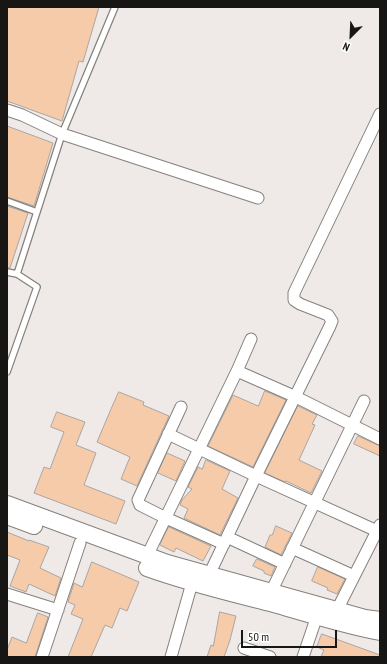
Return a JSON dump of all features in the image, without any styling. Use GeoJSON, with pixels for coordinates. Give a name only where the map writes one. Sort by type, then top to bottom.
{"type":"FeatureCollection","features":[{"type":"Feature","properties":{"kind":"main road"},"geometry":{"type":"LineString","coordinates":[[7,504],[167,563],[271,592],[318,611],[336,615],[380,620]]}},
{"type":"Feature","properties":{"kind":"main road"},"geometry":{"type":"LineString","coordinates":[[7,516],[163,574],[192,583],[293,610],[318,611]]}},
{"type":"Feature","properties":{"kind":"main road"},"geometry":{"type":"LineString","coordinates":[[336,615],[380,632]]}},
{"type":"Feature","properties":{"kind":"street"},"geometry":{"type":"LineString","coordinates":[[7,110],[22,115],[62,134],[258,198]]}},
{"type":"Feature","properties":{"kind":"street"},"geometry":{"type":"LineString","coordinates":[[209,575],[330,326],[332,320],[328,315],[300,304],[294,300],[294,293],[380,114]]}},
{"type":"Feature","properties":{"kind":"street"},"geometry":{"type":"LineString","coordinates":[[147,556],[237,371],[251,339]]}},
{"type":"Feature","properties":{"kind":"street"},"geometry":{"type":"LineString","coordinates":[[237,371],[296,397],[380,439]]}},
{"type":"Feature","properties":{"kind":"street"},"geometry":{"type":"LineString","coordinates":[[271,592],[364,401]]}},
{"type":"Feature","properties":{"kind":"street"},"geometry":{"type":"LineString","coordinates":[[181,407],[139,494],[138,500],[140,505],[166,518],[285,564]]}},
{"type":"Feature","properties":{"kind":"street"},"geometry":{"type":"LineString","coordinates":[[168,434],[314,503],[378,528],[336,615]]}},
{"type":"Feature","properties":{"kind":"street"},"geometry":{"type":"LineString","coordinates":[[42,657],[80,543]]}},
{"type":"Feature","properties":{"kind":"street"},"geometry":{"type":"LineString","coordinates":[[292,548],[354,576]]}},
{"type":"Feature","properties":{"kind":"street"},"geometry":{"type":"LineString","coordinates":[[171,657],[192,583]]}},
{"type":"Feature","properties":{"kind":"street"},"geometry":{"type":"LineString","coordinates":[[7,594],[58,610]]}},
{"type":"Feature","properties":{"kind":"street"},"geometry":{"type":"LineString","coordinates":[[303,657],[318,611]]}},
{"type":"Feature","properties":{"kind":"street"},"geometry":{"type":"LineString","coordinates":[[244,648],[270,657]]}},
{"type":"Feature","properties":{"kind":"lane"},"geometry":{"type":"LineString","coordinates":[[17,274],[62,134],[115,7]]}},
{"type":"Feature","properties":{"kind":"lane"},"geometry":{"type":"LineString","coordinates":[[7,201],[37,212]]}},
{"type":"Feature","properties":{"kind":"lane"},"geometry":{"type":"LineString","coordinates":[[7,272],[17,274],[37,287],[7,372]]}},
{"type":"Feature","properties":{"kind":"building"},"geometry":{"type":"Polygon","coordinates":[[[7,7],[99,7],[83,62],[79,61],[62,121],[7,101],[7,7]]]}},
{"type":"Feature","properties":{"kind":"building"},"geometry":{"type":"Polygon","coordinates":[[[7,126],[53,143],[34,206],[7,197],[7,126]]]}},
{"type":"Feature","properties":{"kind":"building"},"geometry":{"type":"Polygon","coordinates":[[[7,206],[28,213],[10,268],[7,268],[7,206]]]}},
{"type":"Feature","properties":{"kind":"building"},"geometry":{"type":"Polygon","coordinates":[[[265,391],[286,400],[253,467],[208,446],[233,395],[258,406],[265,391]]]}},
{"type":"Feature","properties":{"kind":"building"},"geometry":{"type":"Polygon","coordinates":[[[119,392],[144,402],[143,405],[169,416],[137,486],[121,479],[130,457],[97,442],[119,392]]]}},
{"type":"Feature","properties":{"kind":"building"},"geometry":{"type":"Polygon","coordinates":[[[298,406],[317,415],[312,424],[315,425],[299,460],[322,471],[311,493],[265,473],[298,406]]]}},
{"type":"Feature","properties":{"kind":"building"},"geometry":{"type":"Polygon","coordinates":[[[57,412],[85,422],[76,445],[96,453],[84,485],[125,501],[116,524],[34,493],[44,467],[50,469],[64,432],[51,427],[57,412]]]}},
{"type":"Feature","properties":{"kind":"building"},"geometry":{"type":"Polygon","coordinates":[[[358,436],[380,446],[380,456],[354,444],[358,436]]]}},
{"type":"Feature","properties":{"kind":"building"},"geometry":{"type":"Polygon","coordinates":[[[167,453],[185,461],[176,481],[158,473],[167,453]]]}},
{"type":"Feature","properties":{"kind":"building"},"geometry":{"type":"Polygon","coordinates":[[[206,460],[230,471],[222,489],[238,498],[220,535],[184,518],[188,509],[180,505],[182,500],[192,489],[188,487],[198,467],[202,469],[206,460]]]}},
{"type":"Feature","properties":{"kind":"building"},"geometry":{"type":"Polygon","coordinates":[[[276,526],[292,533],[281,555],[265,547],[276,526]]]}},
{"type":"Feature","properties":{"kind":"building"},"geometry":{"type":"Polygon","coordinates":[[[169,527],[211,546],[203,561],[176,548],[174,552],[160,545],[169,527]]]}},
{"type":"Feature","properties":{"kind":"building"},"geometry":{"type":"Polygon","coordinates":[[[7,532],[49,547],[40,568],[61,578],[55,596],[29,584],[26,592],[10,586],[20,560],[7,555],[7,532]]]}},
{"type":"Feature","properties":{"kind":"building"},"geometry":{"type":"Polygon","coordinates":[[[257,559],[275,567],[271,576],[253,566],[257,559]]]}},
{"type":"Feature","properties":{"kind":"building"},"geometry":{"type":"Polygon","coordinates":[[[92,562],[139,582],[127,611],[120,608],[112,628],[105,625],[91,657],[68,657],[83,619],[71,614],[75,605],[68,602],[74,583],[82,587],[92,562]]]}},
{"type":"Feature","properties":{"kind":"building"},"geometry":{"type":"Polygon","coordinates":[[[318,567],[345,579],[337,594],[312,581],[318,567]]]}},
{"type":"Feature","properties":{"kind":"building"},"geometry":{"type":"Polygon","coordinates":[[[220,612],[236,616],[230,640],[224,657],[207,657],[211,645],[213,646],[220,612]]]}},
{"type":"Feature","properties":{"kind":"building"},"geometry":{"type":"Polygon","coordinates":[[[38,613],[48,617],[35,657],[7,657],[7,650],[12,637],[26,643],[38,613]]]}},
{"type":"Feature","properties":{"kind":"building"},"geometry":{"type":"Polygon","coordinates":[[[322,634],[380,655],[380,657],[321,657],[324,650],[317,647],[322,634]]]}}]}
